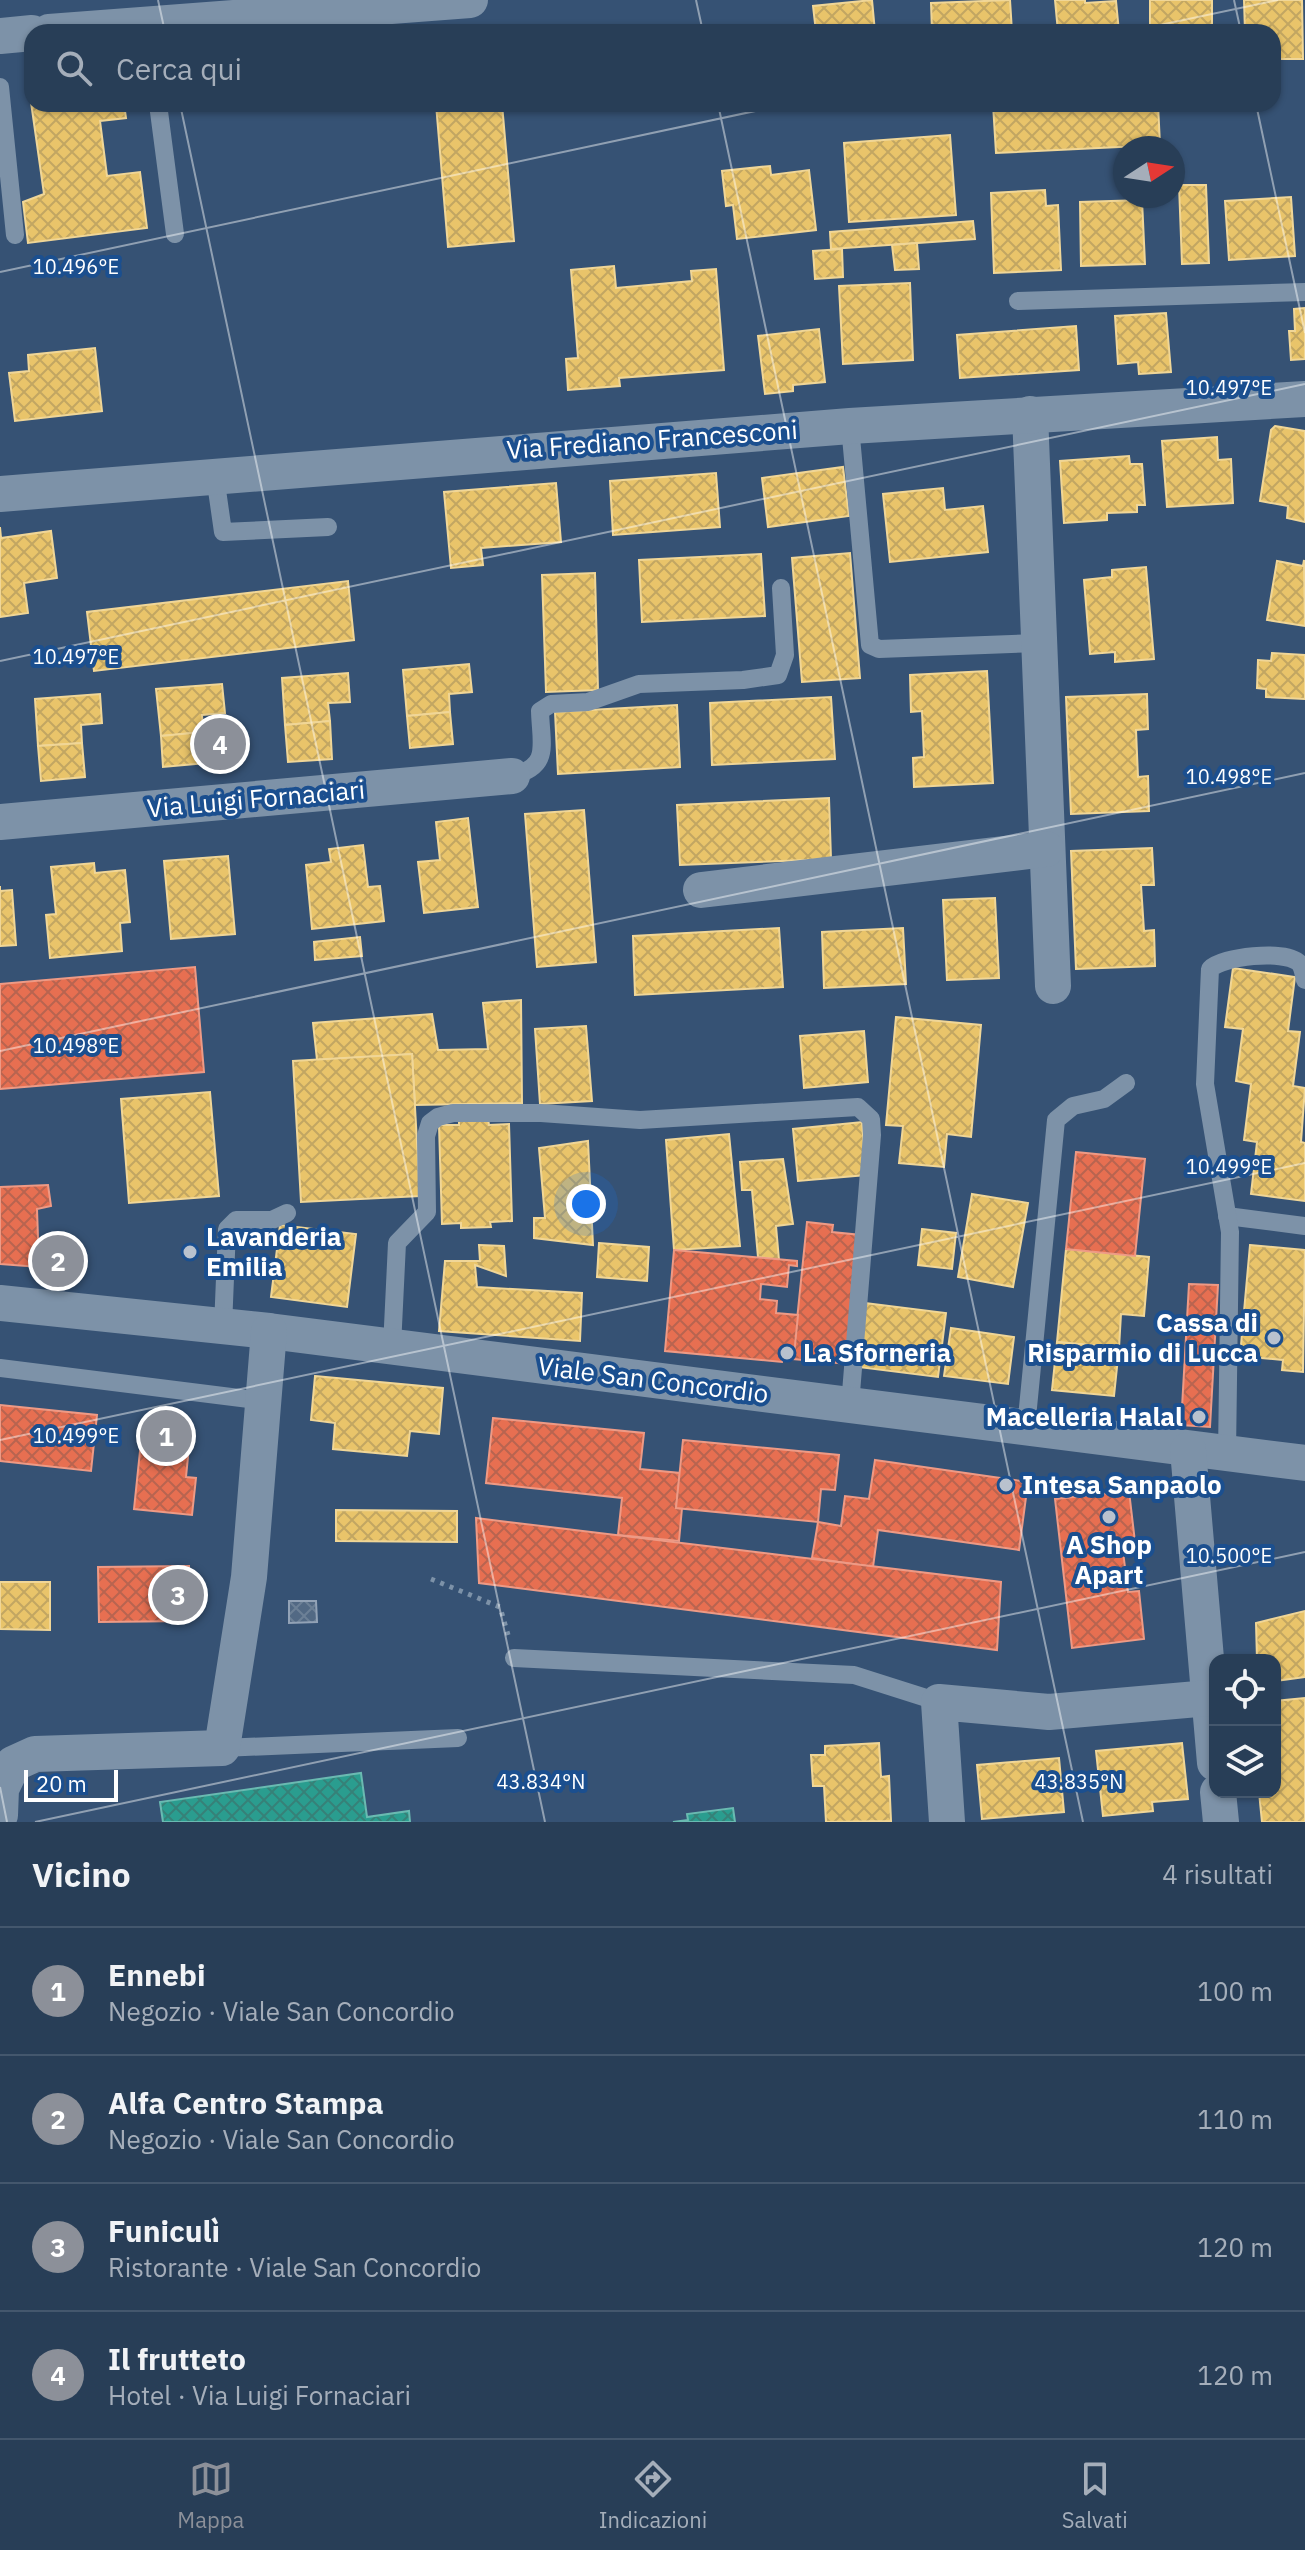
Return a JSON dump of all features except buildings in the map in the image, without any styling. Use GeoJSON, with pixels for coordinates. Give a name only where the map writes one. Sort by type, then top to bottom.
{"type":"FeatureCollection","features":[{"type":"Feature","properties":{"kind":"street"},"geometry":{"type":"LineString","coordinates":[[195,24],[470,0]]}},
{"type":"Feature","properties":{"kind":"street"},"geometry":{"type":"LineString","coordinates":[[0,36],[24,34]]}},
{"type":"Feature","properties":{"kind":"street","name":"Via Frediano Francesconi"},"geometry":{"type":"LineString","coordinates":[[0,494],[850,426],[1305,399]]}},
{"type":"Feature","properties":{"kind":"street"},"geometry":{"type":"LineString","coordinates":[[1030,414],[1053,986]]}},
{"type":"Feature","properties":{"kind":"street","name":"Via Luigi Fornaciari"},"geometry":{"type":"LineString","coordinates":[[0,822],[512,776]]}},
{"type":"Feature","properties":{"kind":"street"},"geometry":{"type":"LineString","coordinates":[[701,890],[1046,849]]}},
{"type":"Feature","properties":{"kind":"street","name":"Viale San Concordio"},"geometry":{"type":"LineString","coordinates":[[0,1303],[269,1331],[1305,1463]]}},
{"type":"Feature","properties":{"kind":"street"},"geometry":{"type":"LineString","coordinates":[[0,1815],[1,1789],[13,1764],[35,1754],[222,1748],[249,1577],[269,1331]]}},
{"type":"Feature","properties":{"kind":"street"},"geometry":{"type":"LineString","coordinates":[[947,1822],[939,1702],[1049,1712],[1209,1698],[1188,1450]]}},
{"type":"Feature","properties":{"kind":"street"},"geometry":{"type":"LineString","coordinates":[[1219,1798],[1221,1822]]}},
{"type":"Feature","properties":{"kind":"lane"},"geometry":{"type":"LineString","coordinates":[[0,87],[15,235]]}},
{"type":"Feature","properties":{"kind":"lane"},"geometry":{"type":"LineString","coordinates":[[159,112],[175,234]]}},
{"type":"Feature","properties":{"kind":"lane"},"geometry":{"type":"LineString","coordinates":[[1018,301],[1305,292]]}},
{"type":"Feature","properties":{"kind":"lane"},"geometry":{"type":"LineString","coordinates":[[850,426],[870,645],[879,649],[1039,643]]}},
{"type":"Feature","properties":{"kind":"lane"},"geometry":{"type":"LineString","coordinates":[[215,476],[223,532],[328,527]]}},
{"type":"Feature","properties":{"kind":"lane"},"geometry":{"type":"LineString","coordinates":[[512,776],[532,771],[541,759],[540,711],[551,704],[588,702],[639,684],[743,680],[778,675],[785,655],[781,588]]}},
{"type":"Feature","properties":{"kind":"lane"},"geometry":{"type":"LineString","coordinates":[[1227,1454],[1231,1256],[1205,1084],[1210,969],[1236,957],[1291,958],[1302,967],[1305,980]]}},
{"type":"Feature","properties":{"kind":"lane"},"geometry":{"type":"LineString","coordinates":[[1026,1428],[1056,1120],[1073,1106],[1104,1099],[1126,1083]]}},
{"type":"Feature","properties":{"kind":"lane"},"geometry":{"type":"LineString","coordinates":[[392,1347],[397,1243],[427,1212],[426,1136],[430,1123],[438,1117],[453,1113],[541,1113],[640,1120],[858,1107],[871,1119],[872,1135],[850,1405]]}},
{"type":"Feature","properties":{"kind":"lane"},"geometry":{"type":"LineString","coordinates":[[223,1327],[227,1229],[236,1220],[272,1220],[287,1213]]}},
{"type":"Feature","properties":{"kind":"lane"},"geometry":{"type":"LineString","coordinates":[[1227,1216],[1305,1226]]}},
{"type":"Feature","properties":{"kind":"lane"},"geometry":{"type":"LineString","coordinates":[[0,1368],[264,1401]]}},
{"type":"Feature","properties":{"kind":"lane"},"geometry":{"type":"LineString","coordinates":[[514,1658],[854,1675],[939,1702]]}},
{"type":"Feature","properties":{"kind":"lane"},"geometry":{"type":"LineString","coordinates":[[222,1748],[458,1738]]}},
{"type":"Feature","properties":{"kind":"path"},"geometry":{"type":"LineString","coordinates":[[431,1579],[500,1607],[514,1658]]}},
{"type":"Feature","properties":{"kind":"place","name":"Il frutteto"},"geometry":{"type":"Point","coordinates":[220,744]}},
{"type":"Feature","properties":{"kind":"place","name":"Lavanderia Emilia"},"geometry":{"type":"Point","coordinates":[190,1252]}},
{"type":"Feature","properties":{"kind":"place","name":"Alfa Centro Stampa"},"geometry":{"type":"Point","coordinates":[58,1261]}},
{"type":"Feature","properties":{"kind":"place","name":"Cassa di Risparmio di Lucca"},"geometry":{"type":"Point","coordinates":[1274,1338]}},
{"type":"Feature","properties":{"kind":"place","name":"La Sforneria"},"geometry":{"type":"Point","coordinates":[787,1353]}},
{"type":"Feature","properties":{"kind":"place","name":"Macelleria Halal"},"geometry":{"type":"Point","coordinates":[1199,1417]}},
{"type":"Feature","properties":{"kind":"place","name":"Ennebi"},"geometry":{"type":"Point","coordinates":[166,1436]}},
{"type":"Feature","properties":{"kind":"place","name":"Intesa Sanpaolo"},"geometry":{"type":"Point","coordinates":[1006,1485]}},
{"type":"Feature","properties":{"kind":"place","name":"A Shop Apart"},"geometry":{"type":"Point","coordinates":[1109,1517]}},
{"type":"Feature","properties":{"kind":"place","name":"Funiculì"},"geometry":{"type":"Point","coordinates":[178,1595]}}]}
